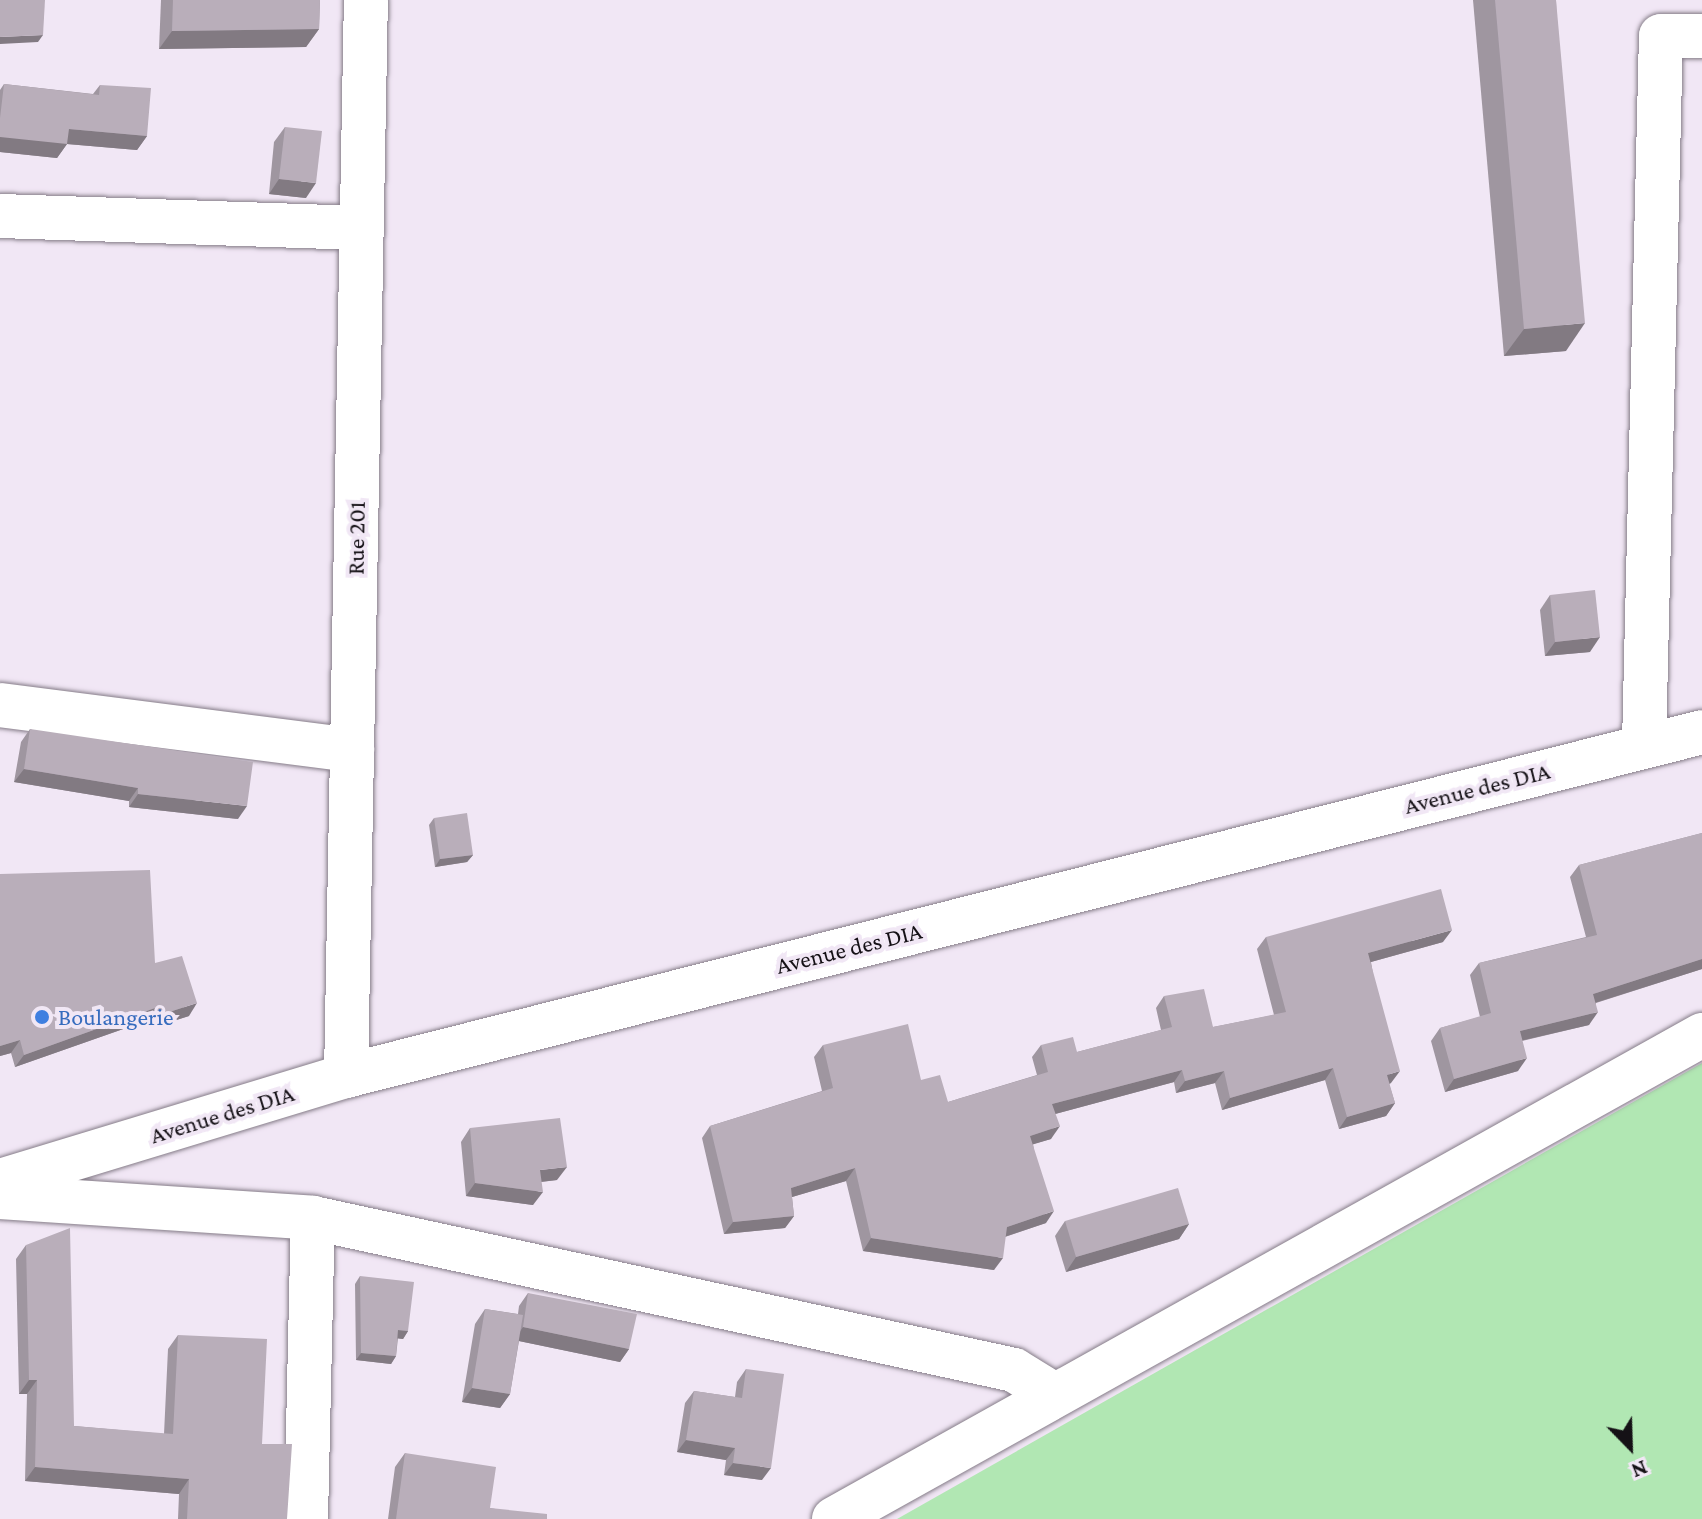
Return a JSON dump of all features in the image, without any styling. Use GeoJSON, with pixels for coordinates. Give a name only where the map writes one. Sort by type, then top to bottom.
{"type":"FeatureCollection","features":[{"type":"Feature","properties":{"kind":"street","name":"Rue 201"},"geometry":{"type":"LineString","coordinates":[[346,1076],[366,0]]}},
{"type":"Feature","properties":{"kind":"street"},"geometry":{"type":"LineString","coordinates":[[1644,745],[1661,36],[1702,36]]}},
{"type":"Feature","properties":{"kind":"street"},"geometry":{"type":"LineString","coordinates":[[0,216],[362,228]]}},
{"type":"Feature","properties":{"kind":"street"},"geometry":{"type":"LineString","coordinates":[[0,705],[352,750]]}},
{"type":"Feature","properties":{"kind":"street","name":"Avenue des DIA"},"geometry":{"type":"LineString","coordinates":[[0,1181],[346,1076],[1702,732]]}},
{"type":"Feature","properties":{"kind":"street"},"geometry":{"type":"LineString","coordinates":[[834,1519],[1053,1394],[1702,1035]]}},
{"type":"Feature","properties":{"kind":"street"},"geometry":{"type":"LineString","coordinates":[[0,1197],[313,1218],[1014,1370],[1053,1394]]}},
{"type":"Feature","properties":{"kind":"street"},"geometry":{"type":"LineString","coordinates":[[306,1519],[313,1218]]}},
{"type":"Feature","properties":{"kind":"green space"},"geometry":{"type":"Polygon","coordinates":[[[1702,1063],[1702,1519],[897,1519],[1702,1063]]]}},
{"type":"Feature","properties":{"kind":"building"},"geometry":{"type":"Polygon","coordinates":[[[0,0],[45,0],[43,35],[0,37],[0,0]]]}},
{"type":"Feature","properties":{"kind":"building"},"geometry":{"type":"Polygon","coordinates":[[[173,0],[320,0],[319,29],[172,31],[173,0]]]}},
{"type":"Feature","properties":{"kind":"building"},"geometry":{"type":"Polygon","coordinates":[[[1495,0],[1556,0],[1585,323],[1524,329],[1495,0]]]}},
{"type":"Feature","properties":{"kind":"building"},"geometry":{"type":"Polygon","coordinates":[[[4,84],[99,95],[100,85],[151,88],[147,136],[69,129],[67,144],[0,137],[4,84]]]}},
{"type":"Feature","properties":{"kind":"building"},"geometry":{"type":"Polygon","coordinates":[[[285,127],[322,131],[316,183],[279,179],[285,127]]]}},
{"type":"Feature","properties":{"kind":"building"},"geometry":{"type":"Polygon","coordinates":[[[1595,590],[1600,637],[1555,642],[1550,595],[1595,590]]]}},
{"type":"Feature","properties":{"kind":"building"},"geometry":{"type":"Polygon","coordinates":[[[30,729],[253,762],[247,806],[138,794],[138,788],[24,769],[30,729]]]}},
{"type":"Feature","properties":{"kind":"building"},"geometry":{"type":"Polygon","coordinates":[[[467,813],[473,855],[440,859],[434,818],[467,813]]]}},
{"type":"Feature","properties":{"kind":"building"},"geometry":{"type":"Polygon","coordinates":[[[1702,833],[1702,959],[1593,994],[1598,1012],[1520,1031],[1527,1058],[1454,1079],[1440,1028],[1491,1013],[1479,963],[1597,935],[1579,865],[1702,833]]]}},
{"type":"Feature","properties":{"kind":"building"},"geometry":{"type":"Polygon","coordinates":[[[150,870],[155,963],[182,956],[197,1003],[157,1016],[155,1008],[24,1055],[20,1040],[0,1046],[0,874],[150,870]]]}},
{"type":"Feature","properties":{"kind":"building"},"geometry":{"type":"Polygon","coordinates":[[[1441,889],[1452,930],[1368,953],[1400,1071],[1387,1075],[1395,1103],[1347,1117],[1333,1068],[1230,1098],[1224,1071],[1185,1081],[1182,1070],[1052,1104],[1060,1126],[1030,1136],[1054,1211],[1007,1227],[1003,1258],[871,1238],[855,1168],[791,1188],[794,1216],[733,1222],[710,1126],[833,1088],[823,1045],[908,1024],[921,1080],[940,1075],[948,1102],[1048,1072],[1041,1045],[1073,1037],[1077,1052],[1172,1027],[1164,996],[1204,989],[1213,1027],[1286,1012],[1266,937],[1441,889]]]}},
{"type":"Feature","properties":{"kind":"building"},"geometry":{"type":"Polygon","coordinates":[[[560,1118],[567,1167],[540,1170],[543,1192],[475,1183],[470,1128],[560,1118]]]}},
{"type":"Feature","properties":{"kind":"building"},"geometry":{"type":"Polygon","coordinates":[[[1178,1188],[1189,1224],[1076,1257],[1065,1221],[1178,1188]]]}},
{"type":"Feature","properties":{"kind":"building"},"geometry":{"type":"Polygon","coordinates":[[[70,1228],[74,1426],[173,1434],[178,1335],[267,1339],[262,1444],[292,1444],[287,1519],[187,1519],[189,1479],[35,1467],[37,1380],[29,1380],[26,1245],[70,1228]]]}},
{"type":"Feature","properties":{"kind":"building"},"geometry":{"type":"Polygon","coordinates":[[[360,1276],[414,1282],[408,1331],[398,1330],[396,1356],[361,1353],[360,1276]]]}},
{"type":"Feature","properties":{"kind":"building"},"geometry":{"type":"Polygon","coordinates":[[[528,1293],[637,1314],[629,1349],[523,1327],[528,1293]]]}},
{"type":"Feature","properties":{"kind":"building"},"geometry":{"type":"Polygon","coordinates":[[[485,1309],[523,1315],[510,1394],[472,1388],[485,1309]]]}},
{"type":"Feature","properties":{"kind":"building"},"geometry":{"type":"Polygon","coordinates":[[[746,1369],[784,1374],[771,1468],[733,1463],[735,1448],[686,1440],[694,1391],[742,1398],[746,1369]]]}},
{"type":"Feature","properties":{"kind":"building"},"geometry":{"type":"Polygon","coordinates":[[[405,1453],[496,1467],[490,1508],[547,1514],[547,1519],[396,1519],[405,1453]]]}},
{"type":"Feature","properties":{"kind":"place","name":"Boulangerie"},"geometry":{"type":"Point","coordinates":[42,1017]}}]}
